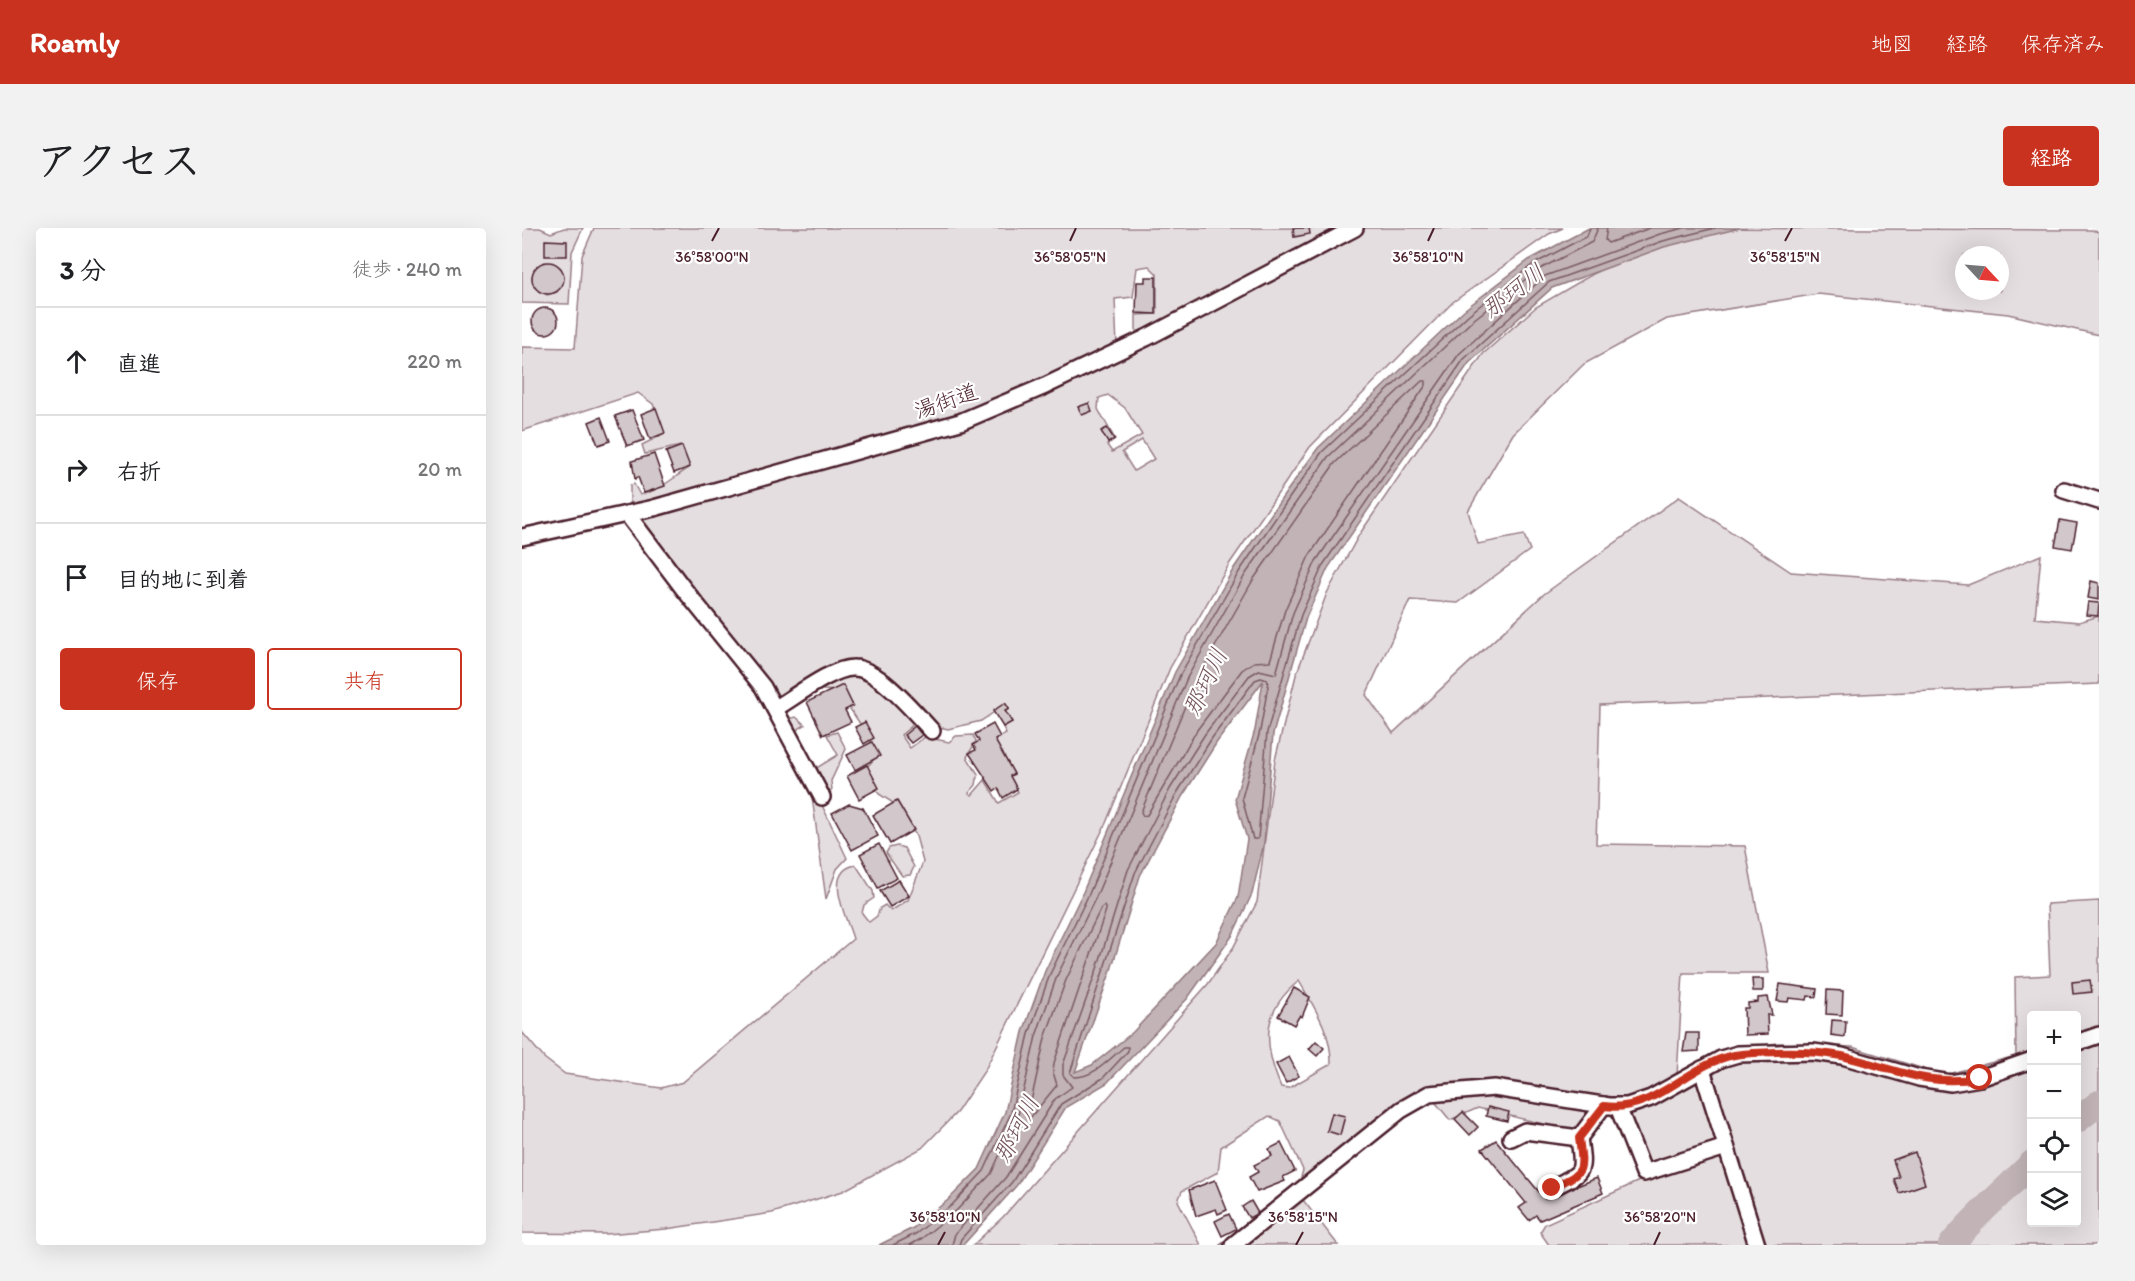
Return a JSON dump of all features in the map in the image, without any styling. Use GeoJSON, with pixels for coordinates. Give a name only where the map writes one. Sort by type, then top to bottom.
{"type":"FeatureCollection","features":[{"type":"Feature","properties":{"kind":"street","name":"湯街道"},"geometry":{"type":"LineString","coordinates":[[522,537],[627,514],[960,422],[1045,386],[1146,338],[1355,228]]}},
{"type":"Feature","properties":{"kind":"street"},"geometry":{"type":"LineString","coordinates":[[2064,490],[2099,501]]}},
{"type":"Feature","properties":{"kind":"street"},"geometry":{"type":"LineString","coordinates":[[627,514],[763,687],[822,797]]}},
{"type":"Feature","properties":{"kind":"street"},"geometry":{"type":"LineString","coordinates":[[776,708],[833,674],[856,668],[868,671],[880,680],[933,731]]}},
{"type":"Feature","properties":{"kind":"street"},"geometry":{"type":"LineString","coordinates":[[2081,1041],[2099,1035]]}},
{"type":"Feature","properties":{"kind":"street"},"geometry":{"type":"LineString","coordinates":[[1233,1245],[1401,1110],[1429,1094],[1494,1088],[1611,1106],[1651,1098],[1720,1059],[1738,1054],[1813,1052],[1842,1056],[1919,1078],[1951,1083],[1980,1078],[2027,1061]]}},
{"type":"Feature","properties":{"kind":"street"},"geometry":{"type":"LineString","coordinates":[[1702,1069],[1757,1245]]}},
{"type":"Feature","properties":{"kind":"street"},"geometry":{"type":"LineString","coordinates":[[1579,1138],[1611,1106]]}},
{"type":"Feature","properties":{"kind":"street"},"geometry":{"type":"LineString","coordinates":[[1611,1106],[1644,1173],[1726,1147]]}},
{"type":"Feature","properties":{"kind":"street"},"geometry":{"type":"LineString","coordinates":[[1511,1138],[1525,1131],[1579,1138]]}},
{"type":"Feature","properties":{"kind":"street"},"geometry":{"type":"LineString","coordinates":[[1552,1188],[1580,1173],[1583,1166],[1579,1138]]}},
{"type":"Feature","properties":{"kind":"shaded area"},"geometry":{"type":"Polygon","coordinates":[[[522,228],[540,228],[551,233],[564,228],[583,228],[572,252],[569,304],[522,303],[522,228]],[[552,262],[541,264],[532,277],[534,287],[547,295],[557,292],[564,279],[561,268],[552,262]]]}},
{"type":"Feature","properties":{"kind":"shaded area"},"geometry":{"type":"Polygon","coordinates":[[[594,228],[1563,228],[1549,234],[1453,302],[1310,447],[1230,563],[1170,668],[1106,823],[985,1070],[957,1112],[922,1148],[843,1191],[772,1213],[666,1229],[606,1234],[522,1233],[522,1032],[544,1058],[565,1074],[661,1088],[683,1082],[853,939],[838,886],[840,876],[846,869],[856,865],[873,891],[874,898],[864,905],[862,913],[869,922],[885,905],[891,911],[908,900],[923,862],[916,836],[898,806],[879,794],[865,769],[876,757],[869,737],[838,691],[823,690],[817,680],[792,696],[775,699],[640,520],[643,516],[630,502],[630,485],[634,484],[640,495],[647,493],[689,468],[680,446],[645,454],[642,445],[660,436],[663,431],[653,404],[638,393],[522,431],[522,347],[575,348],[582,256],[594,228]],[[1149,266],[1137,268],[1133,297],[1115,299],[1117,347],[1136,345],[1136,315],[1157,314],[1157,274],[1149,266]],[[1108,395],[1099,398],[1098,409],[1115,439],[1107,445],[1112,452],[1142,435],[1125,408],[1108,395]],[[1142,440],[1122,452],[1134,471],[1154,459],[1142,440]],[[1006,704],[981,721],[948,729],[935,726],[924,716],[901,735],[910,748],[925,737],[949,742],[956,736],[973,735],[976,741],[967,757],[978,774],[976,785],[969,793],[972,795],[985,780],[999,803],[1018,792],[1010,776],[1014,774],[995,740],[1006,734],[1003,727],[1012,722],[1005,711],[1009,709],[1006,704]]]}},
{"type":"Feature","properties":{"kind":"shaded area"},"geometry":{"type":"Polygon","coordinates":[[[1688,228],[2091,230],[2099,232],[2099,335],[2008,314],[1818,294],[1667,319],[1584,364],[1513,434],[1468,511],[1478,544],[1524,535],[1530,550],[1458,603],[1410,600],[1366,695],[1393,733],[1544,594],[1679,497],[1791,572],[1968,585],[2041,555],[2035,618],[2079,622],[2099,616],[2099,684],[1600,705],[1596,844],[1745,846],[1769,973],[1683,973],[1677,1076],[1654,1089],[1635,1096],[1588,1099],[1588,1113],[1576,1132],[1478,1108],[1450,1120],[1427,1092],[1296,1191],[1338,1245],[1220,1245],[1300,1181],[1303,1170],[1280,1121],[1269,1116],[1221,1147],[1218,1172],[1182,1191],[1178,1201],[1201,1245],[973,1245],[1003,1217],[1208,984],[1233,948],[1257,902],[1275,760],[1296,675],[1327,593],[1359,535],[1483,354],[1536,307],[1624,256],[1688,228]],[[1299,981],[1278,1004],[1272,1017],[1269,1043],[1275,1072],[1281,1087],[1289,1088],[1331,1064],[1329,1042],[1316,1011],[1299,981]]]}},
{"type":"Feature","properties":{"kind":"shaded area"},"geometry":{"type":"Polygon","coordinates":[[[761,689],[801,761],[847,858],[837,869],[826,899],[812,797],[798,763],[757,691],[761,689]]]}},
{"type":"Feature","properties":{"kind":"shaded area"},"geometry":{"type":"Polygon","coordinates":[[[796,717],[805,725],[795,731],[815,769],[838,755],[827,735],[837,732],[846,749],[831,781],[832,790],[829,792],[822,790],[787,725],[789,719],[796,717]]]}},
{"type":"Feature","properties":{"kind":"shaded area"},"geometry":{"type":"Polygon","coordinates":[[[897,846],[904,848],[914,867],[910,875],[902,876],[886,853],[889,848],[897,846]]]}},
{"type":"Feature","properties":{"kind":"shaded area"},"geometry":{"type":"Polygon","coordinates":[[[2099,901],[2099,1245],[1549,1245],[1540,1232],[1545,1224],[1650,1176],[1627,1114],[1720,1052],[1777,1043],[1852,1047],[1944,1075],[2016,1056],[2015,977],[2050,975],[2047,904],[2099,901]]]}},
{"type":"Feature","properties":{"kind":"water","name":"那珂川"},"geometry":{"type":"Polygon","coordinates":[[[1589,228],[1740,228],[1664,247],[1552,288],[1469,363],[1328,568],[1306,618],[1273,734],[1264,843],[1252,894],[1232,936],[1187,999],[1107,1083],[1066,1107],[1017,1185],[963,1245],[879,1245],[913,1228],[948,1200],[979,1169],[1005,1112],[1023,1032],[1045,971],[1083,892],[1175,672],[1234,568],[1318,448],[1464,310],[1529,260],[1589,228]],[[1263,681],[1217,742],[1182,797],[1140,876],[1111,970],[1075,1072],[1092,1065],[1133,1032],[1216,943],[1238,897],[1247,839],[1235,799],[1255,730],[1263,681]]]}},
{"type":"Feature","properties":{"kind":"building"},"geometry":{"type":"Polygon","coordinates":[[[1293,228],[1309,228],[1310,234],[1294,237],[1293,228]]]}},
{"type":"Feature","properties":{"kind":"building"},"geometry":{"type":"Polygon","coordinates":[[[545,240],[567,241],[567,256],[545,256],[545,240]]]}},
{"type":"Feature","properties":{"kind":"building"},"geometry":{"type":"Polygon","coordinates":[[[548,262],[560,266],[564,278],[560,290],[548,294],[536,290],[532,278],[536,266],[548,262]]]}},
{"type":"Feature","properties":{"kind":"building"},"geometry":{"type":"Polygon","coordinates":[[[1145,277],[1156,277],[1156,314],[1136,313],[1137,282],[1145,282],[1145,277]]]}},
{"type":"Feature","properties":{"kind":"building"},"geometry":{"type":"Polygon","coordinates":[[[545,308],[554,312],[558,321],[554,330],[545,334],[536,330],[532,321],[536,312],[545,308]]]}},
{"type":"Feature","properties":{"kind":"building"},"geometry":{"type":"Polygon","coordinates":[[[1089,403],[1092,411],[1082,415],[1078,407],[1089,403]]]}},
{"type":"Feature","properties":{"kind":"building"},"geometry":{"type":"Polygon","coordinates":[[[656,408],[665,433],[650,439],[641,414],[656,408]]]}},
{"type":"Feature","properties":{"kind":"building"},"geometry":{"type":"Polygon","coordinates":[[[632,410],[644,440],[627,446],[615,416],[632,410]]]}},
{"type":"Feature","properties":{"kind":"building"},"geometry":{"type":"Polygon","coordinates":[[[601,417],[610,441],[598,445],[589,422],[601,417]]]}},
{"type":"Feature","properties":{"kind":"building"},"geometry":{"type":"Polygon","coordinates":[[[1107,428],[1114,439],[1108,443],[1101,431],[1107,428]]]}},
{"type":"Feature","properties":{"kind":"building"},"geometry":{"type":"Polygon","coordinates":[[[682,446],[690,467],[674,473],[666,452],[682,446]]]}},
{"type":"Feature","properties":{"kind":"building"},"geometry":{"type":"Polygon","coordinates":[[[654,454],[665,486],[644,493],[638,477],[635,479],[632,461],[654,454]]]}},
{"type":"Feature","properties":{"kind":"building"},"geometry":{"type":"Polygon","coordinates":[[[2060,520],[2077,523],[2072,549],[2055,546],[2060,520]]]}},
{"type":"Feature","properties":{"kind":"building"},"geometry":{"type":"Polygon","coordinates":[[[2091,581],[2099,583],[2099,600],[2088,598],[2091,581]]]}},
{"type":"Feature","properties":{"kind":"building"},"geometry":{"type":"Polygon","coordinates":[[[2088,602],[2099,603],[2098,616],[2086,615],[2088,602]]]}},
{"type":"Feature","properties":{"kind":"building"},"geometry":{"type":"Polygon","coordinates":[[[843,685],[853,706],[845,710],[851,722],[823,735],[807,702],[843,685]]]}},
{"type":"Feature","properties":{"kind":"building"},"geometry":{"type":"Polygon","coordinates":[[[1005,703],[1009,709],[1005,711],[1012,722],[1003,727],[993,711],[1005,703]]]}},
{"type":"Feature","properties":{"kind":"building"},"geometry":{"type":"Polygon","coordinates":[[[865,722],[874,738],[864,744],[855,727],[865,722]]]}},
{"type":"Feature","properties":{"kind":"building"},"geometry":{"type":"Polygon","coordinates":[[[993,724],[1000,737],[995,740],[1014,774],[1010,776],[1017,789],[1003,798],[998,788],[994,791],[969,753],[976,750],[973,745],[979,741],[975,734],[993,724]]]}},
{"type":"Feature","properties":{"kind":"building"},"geometry":{"type":"Polygon","coordinates":[[[915,726],[922,735],[911,743],[904,735],[915,726]]]}},
{"type":"Feature","properties":{"kind":"building"},"geometry":{"type":"Polygon","coordinates":[[[872,742],[880,756],[855,770],[847,755],[872,742]]]}},
{"type":"Feature","properties":{"kind":"building"},"geometry":{"type":"Polygon","coordinates":[[[867,765],[879,788],[859,799],[847,776],[867,765]]]}},
{"type":"Feature","properties":{"kind":"building"},"geometry":{"type":"Polygon","coordinates":[[[897,801],[914,830],[890,844],[873,815],[897,801]]]}},
{"type":"Feature","properties":{"kind":"building"},"geometry":{"type":"Polygon","coordinates":[[[849,804],[863,808],[878,836],[852,850],[832,813],[849,804]]]}},
{"type":"Feature","properties":{"kind":"building"},"geometry":{"type":"Polygon","coordinates":[[[879,844],[897,878],[878,888],[860,854],[879,844]]]}},
{"type":"Feature","properties":{"kind":"building"},"geometry":{"type":"Polygon","coordinates":[[[899,880],[909,896],[890,907],[880,891],[899,880]]]}},
{"type":"Feature","properties":{"kind":"building"},"geometry":{"type":"Polygon","coordinates":[[[1752,979],[1763,979],[1763,991],[1753,991],[1752,979]]]}},
{"type":"Feature","properties":{"kind":"building"},"geometry":{"type":"Polygon","coordinates":[[[2090,980],[2092,992],[2073,994],[2072,982],[2090,980]]]}},
{"type":"Feature","properties":{"kind":"building"},"geometry":{"type":"Polygon","coordinates":[[[1780,984],[1817,989],[1816,997],[1808,996],[1807,1000],[1789,998],[1788,1002],[1777,1001],[1780,984]]]}},
{"type":"Feature","properties":{"kind":"building"},"geometry":{"type":"Polygon","coordinates":[[[1294,988],[1310,997],[1302,1017],[1300,1015],[1294,1025],[1278,1016],[1294,988]]]}},
{"type":"Feature","properties":{"kind":"building"},"geometry":{"type":"Polygon","coordinates":[[[1827,990],[1843,991],[1842,1015],[1826,1014],[1827,990]]]}},
{"type":"Feature","properties":{"kind":"building"},"geometry":{"type":"Polygon","coordinates":[[[1768,997],[1772,1015],[1767,1015],[1768,1034],[1745,1035],[1744,1008],[1748,1008],[1748,1003],[1758,1002],[1758,998],[1768,997]]]}},
{"type":"Feature","properties":{"kind":"building"},"geometry":{"type":"Polygon","coordinates":[[[1832,1020],[1846,1021],[1845,1037],[1831,1035],[1832,1020]]]}},
{"type":"Feature","properties":{"kind":"building"},"geometry":{"type":"Polygon","coordinates":[[[1686,1033],[1699,1033],[1699,1051],[1683,1052],[1686,1033]]]}},
{"type":"Feature","properties":{"kind":"building"},"geometry":{"type":"Polygon","coordinates":[[[1316,1041],[1324,1048],[1317,1056],[1309,1049],[1316,1041]]]}},
{"type":"Feature","properties":{"kind":"building"},"geometry":{"type":"Polygon","coordinates":[[[1289,1057],[1299,1076],[1286,1083],[1276,1064],[1289,1057]]]}},
{"type":"Feature","properties":{"kind":"building"},"geometry":{"type":"Polygon","coordinates":[[[1488,1107],[1509,1112],[1507,1121],[1486,1116],[1488,1107]]]}},
{"type":"Feature","properties":{"kind":"building"},"geometry":{"type":"Polygon","coordinates":[[[1463,1112],[1478,1127],[1470,1135],[1455,1119],[1463,1112]]]}},
{"type":"Feature","properties":{"kind":"building"},"geometry":{"type":"Polygon","coordinates":[[[1332,1113],[1345,1116],[1340,1135],[1327,1131],[1332,1113]]]}},
{"type":"Feature","properties":{"kind":"building"},"geometry":{"type":"Polygon","coordinates":[[[1496,1140],[1545,1199],[1597,1178],[1603,1193],[1540,1220],[1536,1215],[1529,1220],[1519,1208],[1526,1203],[1482,1149],[1496,1140]]]}},
{"type":"Feature","properties":{"kind":"building"},"geometry":{"type":"Polygon","coordinates":[[[1281,1143],[1295,1171],[1283,1177],[1285,1181],[1257,1192],[1249,1177],[1258,1172],[1254,1165],[1272,1156],[1269,1149],[1281,1143]]]}},
{"type":"Feature","properties":{"kind":"building"},"geometry":{"type":"Polygon","coordinates":[[[1915,1152],[1925,1184],[1899,1193],[1894,1179],[1899,1177],[1893,1160],[1915,1152]]]}},
{"type":"Feature","properties":{"kind":"building"},"geometry":{"type":"Polygon","coordinates":[[[1215,1180],[1227,1210],[1218,1214],[1216,1209],[1196,1216],[1189,1190],[1215,1180]]]}},
{"type":"Feature","properties":{"kind":"building"},"geometry":{"type":"Polygon","coordinates":[[[1251,1201],[1258,1213],[1249,1218],[1242,1207],[1251,1201]]]}},
{"type":"Feature","properties":{"kind":"building"},"geometry":{"type":"Polygon","coordinates":[[[1229,1214],[1236,1229],[1222,1236],[1215,1221],[1229,1214]]]}},
{"type":"Feature","properties":{"kind":"waterway"},"geometry":{"type":"LineString","coordinates":[[2079,1119],[2099,1103]]}},
{"type":"Feature","properties":{"kind":"waterway"},"geometry":{"type":"LineString","coordinates":[[1951,1245],[2027,1168]]}},
{"type":"Feature","properties":{"kind":"route"},"geometry":{"type":"LineString","coordinates":[[1552,1188],[1580,1173],[1583,1166],[1579,1138],[1604,1106],[1627,1106],[1651,1098],[1720,1059],[1738,1054],[1813,1052],[1842,1056],[1919,1078],[1951,1083],[1980,1078]]}}]}
